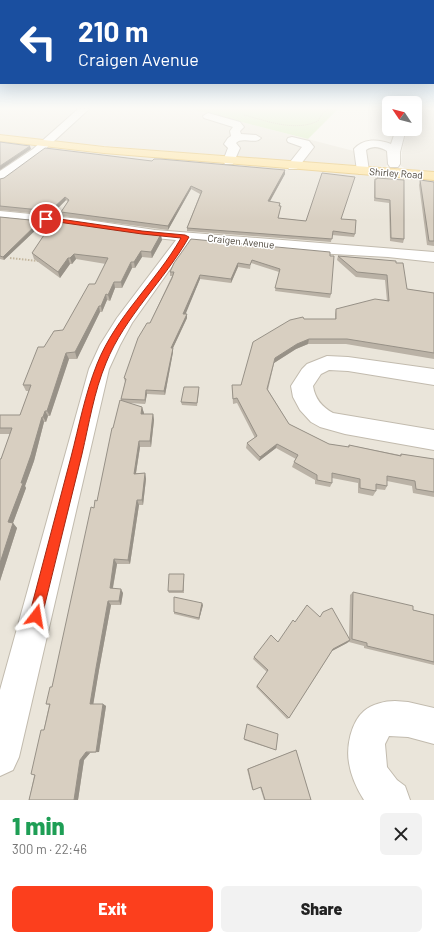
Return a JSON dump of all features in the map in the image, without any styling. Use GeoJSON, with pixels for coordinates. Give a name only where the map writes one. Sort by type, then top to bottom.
{"type":"FeatureCollection","features":[{"type":"Feature","properties":{"kind":"main road","name":"Shirley Road"},"geometry":{"type":"LineString","coordinates":[[69,146],[229,161],[434,176]]}},
{"type":"Feature","properties":{"kind":"street"},"geometry":{"type":"LineString","coordinates":[[0,177],[41,146]]}},
{"type":"Feature","properties":{"kind":"street"},"geometry":{"type":"LineString","coordinates":[[229,161],[234,148],[232,146]]}},
{"type":"Feature","properties":{"kind":"street"},"geometry":{"type":"LineString","coordinates":[[293,166],[308,146]]}},
{"type":"Feature","properties":{"kind":"street"},"geometry":{"type":"LineString","coordinates":[[362,171],[361,148],[364,146]]}},
{"type":"Feature","properties":{"kind":"street"},"geometry":{"type":"LineString","coordinates":[[385,146],[390,148],[395,146]]}},
{"type":"Feature","properties":{"kind":"street"},"geometry":{"type":"LineString","coordinates":[[396,146],[396,173]]}},
{"type":"Feature","properties":{"kind":"street","name":"Craigen Avenue"},"geometry":{"type":"LineString","coordinates":[[0,215],[81,223],[142,233],[314,248],[388,252],[434,257]]}},
{"type":"Feature","properties":{"kind":"street"},"geometry":{"type":"LineString","coordinates":[[0,757],[90,402],[102,363],[135,306],[178,250],[185,237]]}},
{"type":"Feature","properties":{"kind":"street"},"geometry":{"type":"LineString","coordinates":[[434,378],[348,364],[326,363],[314,369],[309,374],[302,386],[304,397],[308,404],[319,416],[328,420],[345,425],[434,440]]}},
{"type":"Feature","properties":{"kind":"street"},"geometry":{"type":"LineString","coordinates":[[391,800],[376,784],[368,767],[366,750],[370,732],[376,723],[393,718],[434,726]]}},
{"type":"Feature","properties":{"kind":"path"},"geometry":{"type":"LineString","coordinates":[[10,258],[40,261]]}},
{"type":"Feature","properties":{"kind":"shaded area"},"geometry":{"type":"Polygon","coordinates":[[[0,146],[55,146],[176,158],[434,179],[434,800],[0,800],[0,146]]]}},
{"type":"Feature","properties":{"kind":"shaded area"},"geometry":{"type":"Polygon","coordinates":[[[111,146],[336,146],[354,151],[359,146],[395,146],[386,167],[285,161],[111,146]]]}},
{"type":"Feature","properties":{"kind":"shaded area"},"geometry":{"type":"Polygon","coordinates":[[[403,146],[434,146],[434,172],[406,169],[401,166],[403,146]]]}},
{"type":"Feature","properties":{"kind":"building"},"geometry":{"type":"Polygon","coordinates":[[[0,146],[29,146],[0,166],[0,146]]]}},
{"type":"Feature","properties":{"kind":"building"},"geometry":{"type":"Polygon","coordinates":[[[45,148],[152,161],[154,159],[160,159],[285,170],[268,201],[280,203],[279,206],[281,206],[278,218],[306,221],[322,173],[355,177],[341,219],[356,220],[355,234],[333,231],[332,239],[187,228],[202,191],[191,186],[168,226],[61,212],[69,200],[65,197],[50,211],[0,206],[0,179],[4,178],[45,148]]]}},
{"type":"Feature","properties":{"kind":"building"},"geometry":{"type":"Polygon","coordinates":[[[375,179],[404,180],[404,239],[391,238],[390,200],[375,198],[375,179]]]}},
{"type":"Feature","properties":{"kind":"building"},"geometry":{"type":"Polygon","coordinates":[[[420,180],[434,182],[434,241],[429,241],[420,180]]]}},
{"type":"Feature","properties":{"kind":"building"},"geometry":{"type":"Polygon","coordinates":[[[0,217],[40,221],[3,257],[0,256],[0,217]]]}},
{"type":"Feature","properties":{"kind":"building"},"geometry":{"type":"Polygon","coordinates":[[[54,220],[161,234],[151,252],[141,251],[134,262],[131,262],[121,282],[114,282],[108,295],[106,294],[101,306],[99,306],[75,352],[66,353],[47,411],[45,411],[42,417],[21,483],[23,483],[8,522],[13,523],[0,563],[0,459],[12,428],[0,428],[0,415],[20,415],[31,385],[23,385],[38,347],[44,347],[54,331],[63,330],[89,284],[95,284],[108,258],[74,254],[68,258],[58,272],[32,253],[54,220]]]}},
{"type":"Feature","properties":{"kind":"building"},"geometry":{"type":"Polygon","coordinates":[[[191,239],[330,252],[330,256],[334,256],[331,294],[275,288],[280,269],[252,260],[250,265],[238,263],[231,279],[200,275],[183,314],[187,314],[171,348],[173,348],[164,391],[146,390],[145,400],[121,399],[126,379],[124,378],[138,338],[147,323],[150,323],[172,278],[174,272],[170,272],[174,263],[191,239]]]}},
{"type":"Feature","properties":{"kind":"building"},"geometry":{"type":"Polygon","coordinates":[[[338,256],[396,261],[396,263],[403,263],[407,289],[434,293],[434,353],[347,339],[309,339],[297,344],[275,358],[267,389],[289,424],[329,444],[349,447],[349,445],[401,456],[401,454],[434,459],[434,492],[416,489],[415,481],[387,476],[387,486],[376,484],[376,491],[360,488],[360,479],[332,473],[332,483],[317,480],[317,475],[294,462],[298,455],[277,444],[260,457],[247,443],[257,436],[237,398],[233,399],[232,385],[241,385],[253,342],[290,320],[303,317],[304,319],[336,319],[336,309],[375,299],[389,301],[387,275],[357,272],[338,256]]]}},
{"type":"Feature","properties":{"kind":"building"},"geometry":{"type":"Polygon","coordinates":[[[184,387],[199,387],[197,403],[181,402],[184,387]]]}},
{"type":"Feature","properties":{"kind":"building"},"geometry":{"type":"Polygon","coordinates":[[[120,400],[142,407],[141,414],[153,414],[150,441],[139,441],[134,474],[145,473],[142,500],[137,500],[128,560],[114,559],[110,588],[121,589],[119,601],[108,601],[90,704],[103,704],[96,752],[86,752],[80,760],[74,800],[29,800],[35,775],[31,774],[41,730],[44,730],[50,704],[46,704],[50,687],[52,687],[91,507],[94,508],[95,500],[97,501],[112,428],[120,400]]]}},
{"type":"Feature","properties":{"kind":"building"},"geometry":{"type":"Polygon","coordinates":[[[169,574],[184,574],[183,591],[168,591],[169,574]]]}},
{"type":"Feature","properties":{"kind":"building"},"geometry":{"type":"Polygon","coordinates":[[[353,592],[413,606],[413,610],[434,615],[434,662],[367,646],[367,643],[352,639],[353,592]]]}},
{"type":"Feature","properties":{"kind":"building"},"geometry":{"type":"Polygon","coordinates":[[[174,597],[202,603],[199,618],[174,612],[174,597]]]}},
{"type":"Feature","properties":{"kind":"building"},"geometry":{"type":"Polygon","coordinates":[[[307,605],[320,617],[323,612],[332,608],[350,640],[333,649],[289,718],[257,686],[268,670],[254,657],[271,635],[278,642],[293,620],[295,622],[307,605]]]}},
{"type":"Feature","properties":{"kind":"building"},"geometry":{"type":"Polygon","coordinates":[[[247,724],[278,734],[276,750],[244,739],[247,724]]]}},
{"type":"Feature","properties":{"kind":"building"},"geometry":{"type":"Polygon","coordinates":[[[296,750],[311,800],[265,800],[261,787],[253,790],[248,769],[296,750]]]}},
{"type":"Feature","properties":{"kind":"route"},"geometry":{"type":"LineString","coordinates":[[36,616],[90,402],[102,363],[135,306],[178,250],[185,237],[142,233],[46,219]]}}]}
